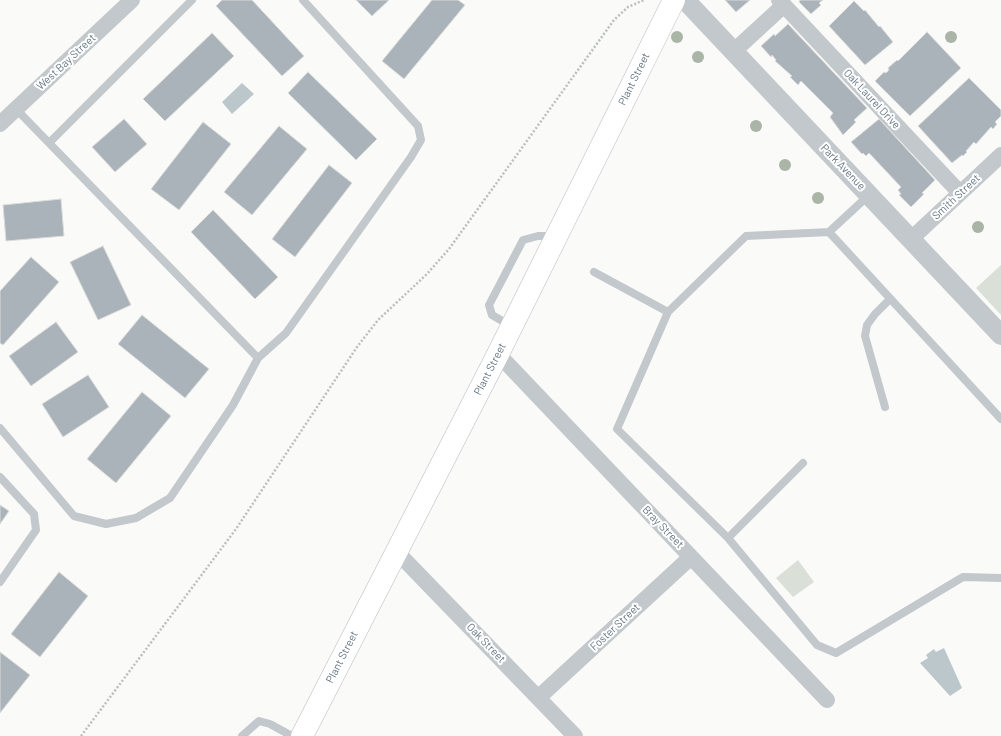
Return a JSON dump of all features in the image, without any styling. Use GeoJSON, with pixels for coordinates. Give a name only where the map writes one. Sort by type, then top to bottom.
{"type":"FeatureCollection","features":[{"type":"Feature","properties":{"kind":"main road","name":"Plant Street"},"geometry":{"type":"LineString","coordinates":[[302,736],[498,354],[674,0]]}},
{"type":"Feature","properties":{"kind":"street","name":"West Bay Street"},"geometry":{"type":"LineString","coordinates":[[0,124],[132,0]]}},
{"type":"Feature","properties":{"kind":"street","name":"Park Avenue"},"geometry":{"type":"LineString","coordinates":[[685,0],[1001,334]]}},
{"type":"Feature","properties":{"kind":"street"},"geometry":{"type":"LineString","coordinates":[[734,51],[782,2]]}},
{"type":"Feature","properties":{"kind":"street","name":"Oak Laurel Drive"},"geometry":{"type":"LineString","coordinates":[[782,2],[960,193]]}},
{"type":"Feature","properties":{"kind":"street","name":"Smith Street"},"geometry":{"type":"LineString","coordinates":[[911,239],[1001,155]]}},
{"type":"Feature","properties":{"kind":"street","name":"Bray Street"},"geometry":{"type":"LineString","coordinates":[[498,354],[827,700]]}},
{"type":"Feature","properties":{"kind":"street","name":"Oak Street"},"geometry":{"type":"LineString","coordinates":[[396,551],[539,697],[575,736]]}},
{"type":"Feature","properties":{"kind":"street","name":"Foster Street"},"geometry":{"type":"LineString","coordinates":[[539,697],[692,557]]}},
{"type":"Feature","properties":{"kind":"lane"},"geometry":{"type":"LineString","coordinates":[[49,143],[192,0]]}},
{"type":"Feature","properties":{"kind":"lane"},"geometry":{"type":"LineString","coordinates":[[0,428],[74,516],[106,524],[136,518],[170,498],[233,405],[258,358],[286,333],[411,157],[421,140],[418,126],[303,0]]}},
{"type":"Feature","properties":{"kind":"lane"},"geometry":{"type":"LineString","coordinates":[[16,109],[258,358]]}},
{"type":"Feature","properties":{"kind":"lane"},"geometry":{"type":"LineString","coordinates":[[869,194],[829,232],[746,236],[668,312],[617,429],[728,538],[817,646],[836,653],[963,577],[1001,578]]}},
{"type":"Feature","properties":{"kind":"lane"},"geometry":{"type":"LineString","coordinates":[[829,232],[1001,419]]}},
{"type":"Feature","properties":{"kind":"lane"},"geometry":{"type":"LineString","coordinates":[[512,326],[492,315],[489,304],[523,240],[538,236],[556,236]]}},
{"type":"Feature","properties":{"kind":"lane"},"geometry":{"type":"LineString","coordinates":[[594,272],[668,312]]}},
{"type":"Feature","properties":{"kind":"lane"},"geometry":{"type":"LineString","coordinates":[[886,407],[865,336],[867,325],[875,314],[890,299]]}},
{"type":"Feature","properties":{"kind":"lane"},"geometry":{"type":"LineString","coordinates":[[728,538],[803,463]]}},
{"type":"Feature","properties":{"kind":"lane"},"geometry":{"type":"LineString","coordinates":[[0,477],[34,514],[36,530],[0,582]]}},
{"type":"Feature","properties":{"kind":"lane"},"geometry":{"type":"LineString","coordinates":[[242,736],[259,721],[270,724],[292,736]]}},
{"type":"Feature","properties":{"kind":"path"},"geometry":{"type":"LineString","coordinates":[[81,736],[236,529],[357,347],[378,320],[427,274],[449,249],[614,20],[628,7],[644,0]]}},
{"type":"Feature","properties":{"kind":"shaded area"},"geometry":{"type":"Polygon","coordinates":[[[242,83],[254,94],[232,114],[222,102],[242,83]]]}},
{"type":"Feature","properties":{"kind":"shaded area"},"geometry":{"type":"Polygon","coordinates":[[[1001,265],[1001,315],[976,288],[1001,265]]]}},
{"type":"Feature","properties":{"kind":"shaded area"},"geometry":{"type":"Polygon","coordinates":[[[798,560],[814,582],[793,597],[776,578],[798,560]]]}},
{"type":"Feature","properties":{"kind":"shaded area"},"geometry":{"type":"Polygon","coordinates":[[[944,648],[962,688],[950,696],[920,663],[928,658],[926,655],[934,649],[936,652],[944,648]]]}},
{"type":"Feature","properties":{"kind":"building"},"geometry":{"type":"Polygon","coordinates":[[[222,0],[252,0],[304,56],[282,76],[216,6],[222,0]]]}},
{"type":"Feature","properties":{"kind":"building"},"geometry":{"type":"Polygon","coordinates":[[[356,0],[389,0],[372,16],[356,0]]]}},
{"type":"Feature","properties":{"kind":"building"},"geometry":{"type":"Polygon","coordinates":[[[432,0],[458,0],[465,5],[404,79],[382,61],[432,0]]]}},
{"type":"Feature","properties":{"kind":"building"},"geometry":{"type":"Polygon","coordinates":[[[725,0],[750,0],[736,12],[725,0]]]}},
{"type":"Feature","properties":{"kind":"building"},"geometry":{"type":"Polygon","coordinates":[[[800,0],[823,0],[819,3],[821,5],[811,14],[799,2],[800,0]]]}},
{"type":"Feature","properties":{"kind":"building"},"geometry":{"type":"Polygon","coordinates":[[[854,1],[864,11],[865,10],[893,42],[865,65],[829,26],[854,1]]]}},
{"type":"Feature","properties":{"kind":"building"},"geometry":{"type":"Polygon","coordinates":[[[788,24],[867,108],[854,120],[856,122],[843,135],[830,117],[833,113],[801,81],[798,85],[790,77],[792,76],[761,46],[788,24]]]}},
{"type":"Feature","properties":{"kind":"building"},"geometry":{"type":"Polygon","coordinates":[[[927,32],[961,68],[910,116],[875,81],[884,72],[886,73],[889,70],[888,68],[897,60],[898,61],[927,32]]]}},
{"type":"Feature","properties":{"kind":"building"},"geometry":{"type":"Polygon","coordinates":[[[212,33],[234,56],[165,121],[143,99],[212,33]]]}},
{"type":"Feature","properties":{"kind":"building"},"geometry":{"type":"Polygon","coordinates":[[[308,72],[377,139],[356,160],[288,93],[308,72]]]}},
{"type":"Feature","properties":{"kind":"building"},"geometry":{"type":"Polygon","coordinates":[[[969,78],[1001,110],[1001,116],[995,122],[997,124],[993,129],[991,127],[976,144],[974,142],[963,156],[962,155],[952,163],[918,126],[969,78]]]}},
{"type":"Feature","properties":{"kind":"building"},"geometry":{"type":"Polygon","coordinates":[[[124,119],[147,144],[115,172],[92,147],[124,119]]]}},
{"type":"Feature","properties":{"kind":"building"},"geometry":{"type":"Polygon","coordinates":[[[879,119],[935,180],[911,207],[899,195],[901,194],[898,190],[901,187],[869,153],[866,156],[863,153],[862,154],[851,142],[879,119]]]}},
{"type":"Feature","properties":{"kind":"building"},"geometry":{"type":"Polygon","coordinates":[[[203,122],[231,144],[179,210],[151,189],[203,122]]]}},
{"type":"Feature","properties":{"kind":"building"},"geometry":{"type":"Polygon","coordinates":[[[279,126],[307,149],[252,215],[224,192],[279,126]]]}},
{"type":"Feature","properties":{"kind":"building"},"geometry":{"type":"Polygon","coordinates":[[[329,165],[352,183],[295,257],[272,239],[329,165]]]}},
{"type":"Feature","properties":{"kind":"building"},"geometry":{"type":"Polygon","coordinates":[[[61,199],[64,236],[6,241],[3,205],[61,199]]]}},
{"type":"Feature","properties":{"kind":"building"},"geometry":{"type":"Polygon","coordinates":[[[213,210],[278,277],[255,299],[191,232],[213,210]]]}},
{"type":"Feature","properties":{"kind":"building"},"geometry":{"type":"Polygon","coordinates":[[[103,246],[131,305],[98,320],[70,262],[103,246]]]}},
{"type":"Feature","properties":{"kind":"building"},"geometry":{"type":"Polygon","coordinates":[[[31,257],[59,282],[3,345],[0,343],[0,291],[31,257]]]}},
{"type":"Feature","properties":{"kind":"building"},"geometry":{"type":"Polygon","coordinates":[[[142,315],[209,369],[185,398],[118,344],[142,315]]]}},
{"type":"Feature","properties":{"kind":"building"},"geometry":{"type":"Polygon","coordinates":[[[56,322],[78,352],[31,386],[9,356],[56,322]]]}},
{"type":"Feature","properties":{"kind":"building"},"geometry":{"type":"Polygon","coordinates":[[[88,375],[109,407],[63,437],[42,404],[88,375]]]}},
{"type":"Feature","properties":{"kind":"building"},"geometry":{"type":"Polygon","coordinates":[[[142,392],[171,416],[116,483],[87,459],[142,392]]]}},
{"type":"Feature","properties":{"kind":"building"},"geometry":{"type":"Polygon","coordinates":[[[0,505],[9,511],[0,524],[0,505]]]}},
{"type":"Feature","properties":{"kind":"building"},"geometry":{"type":"Polygon","coordinates":[[[59,572],[88,596],[40,657],[11,634],[59,572]]]}},
{"type":"Feature","properties":{"kind":"building"},"geometry":{"type":"Polygon","coordinates":[[[0,652],[30,675],[0,713],[0,652]]]}}]}
